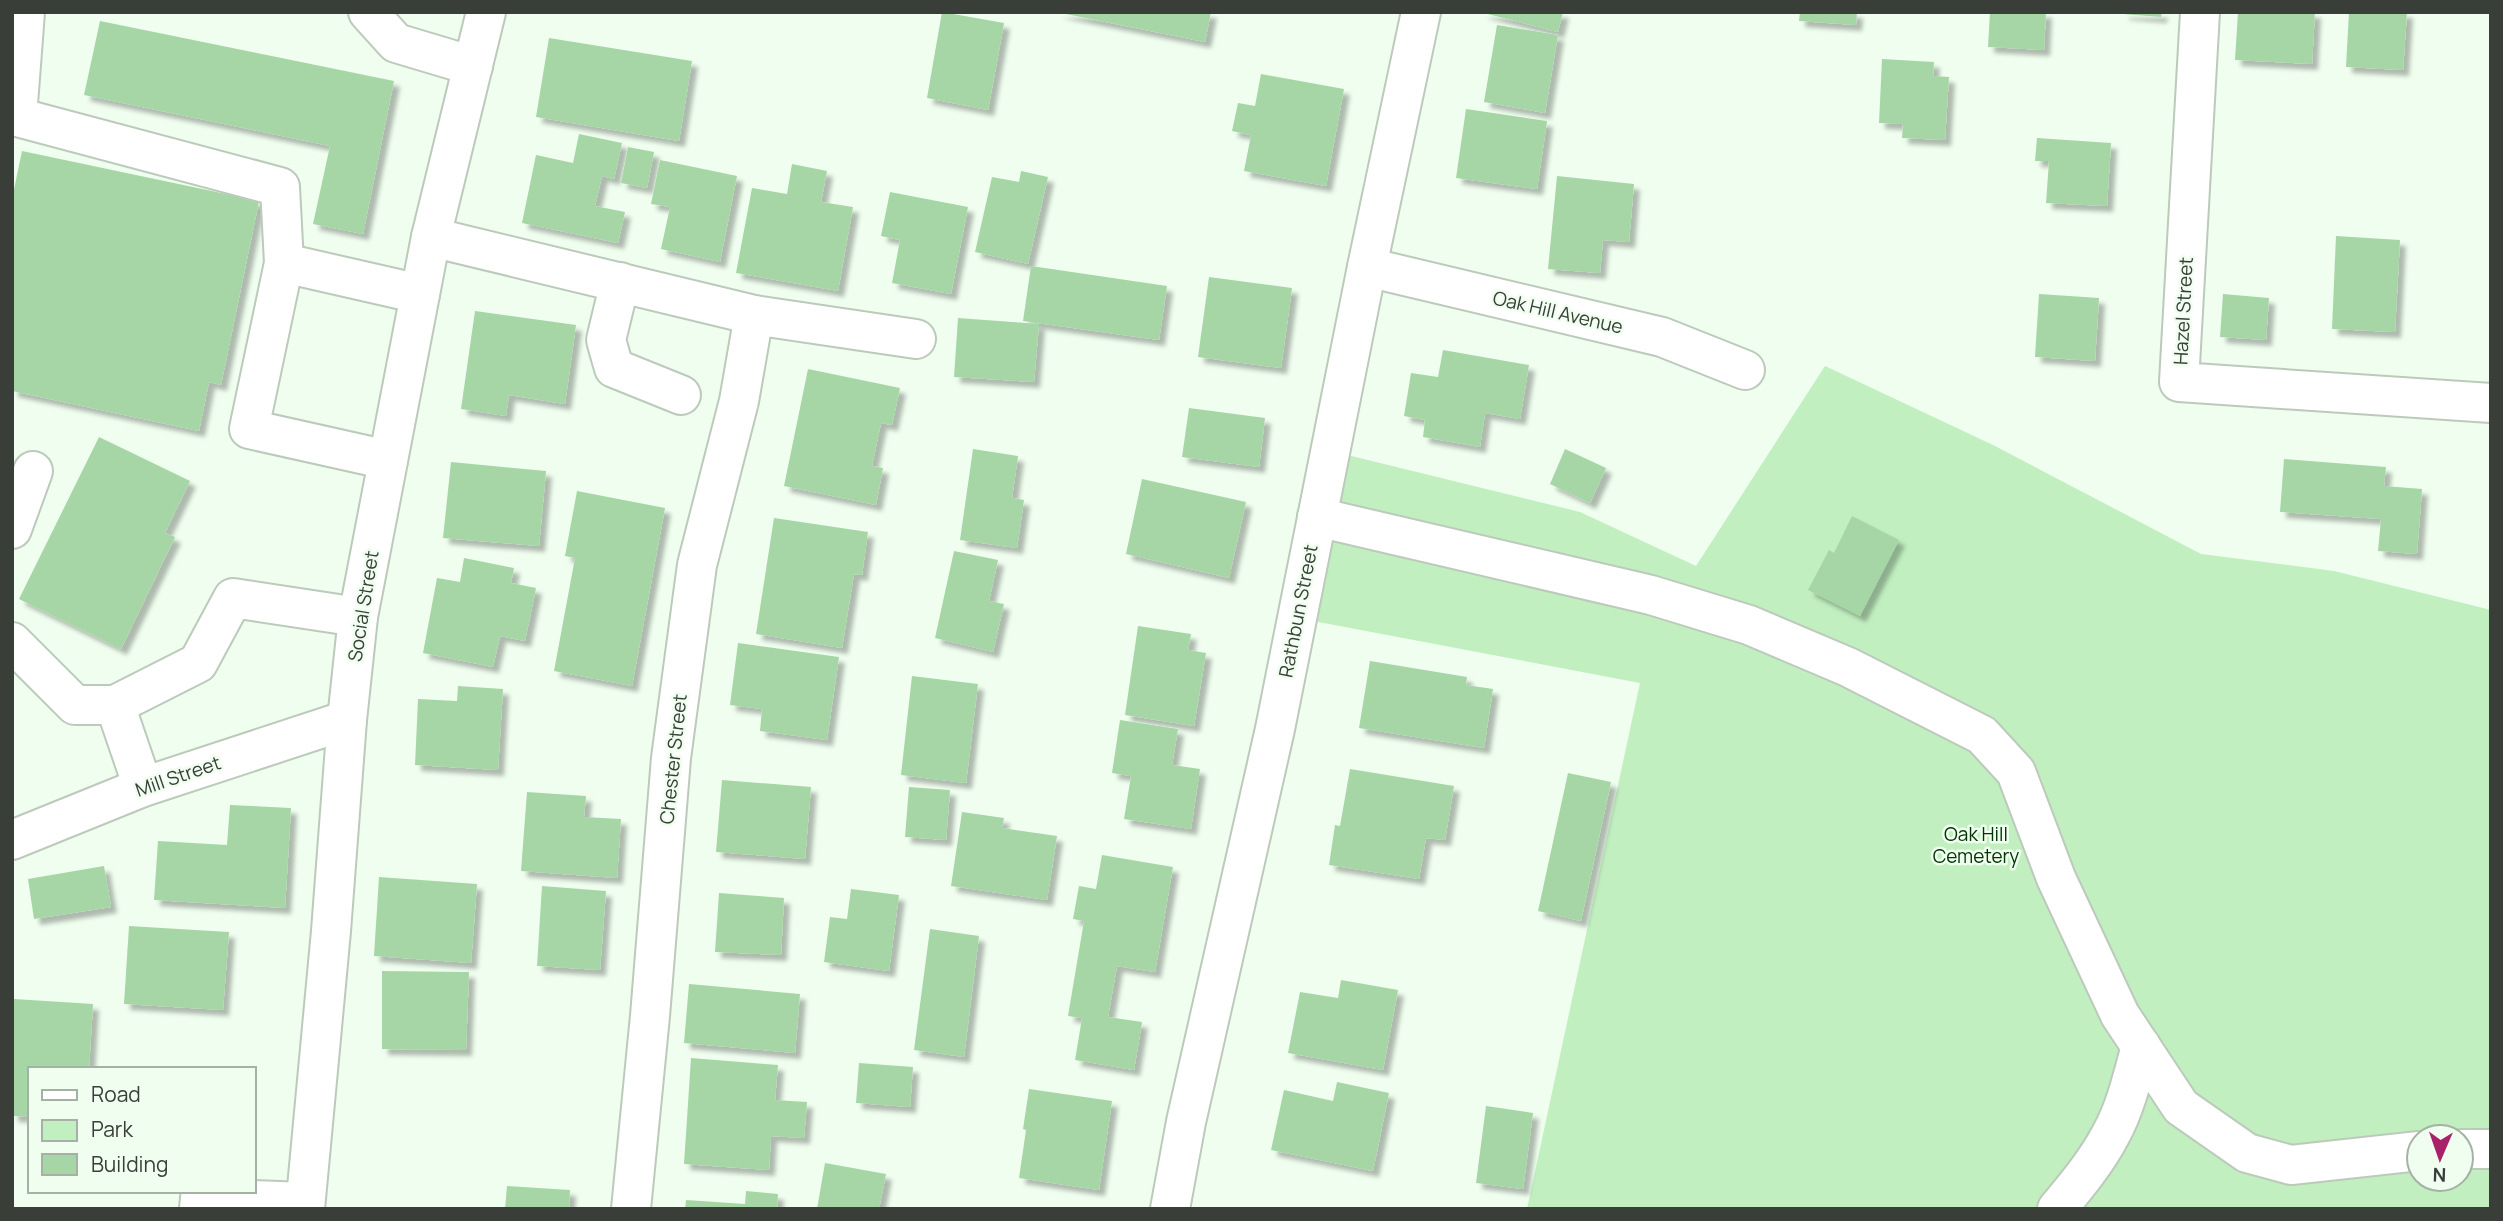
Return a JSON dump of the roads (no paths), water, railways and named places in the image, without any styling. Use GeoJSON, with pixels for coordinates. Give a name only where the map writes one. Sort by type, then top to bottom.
{"type":"FeatureCollection","features":[{"type":"Feature","properties":{"kind":"street"},"geometry":{"type":"LineString","coordinates":[[25,12],[18,117],[280,187],[284,264],[249,429],[388,460]]}},
{"type":"Feature","properties":{"kind":"street"},"geometry":{"type":"LineString","coordinates":[[368,12],[396,43],[473,66]]}},
{"type":"Feature","properties":{"kind":"street","name":"Social Street"},"geometry":{"type":"LineString","coordinates":[[305,1205],[358,617],[431,237],[486,12]]}},
{"type":"Feature","properties":{"kind":"street","name":"Rathbun Street"},"geometry":{"type":"LineString","coordinates":[[1170,1209],[1186,1122],[1275,729],[1421,12]]}},
{"type":"Feature","properties":{"kind":"street","name":"Hazel Street"},"geometry":{"type":"LineString","coordinates":[[2200,12],[2179,382],[2491,403]]}},
{"type":"Feature","properties":{"kind":"street"},"geometry":{"type":"LineString","coordinates":[[431,237],[754,315],[916,339]]}},
{"type":"Feature","properties":{"kind":"street"},"geometry":{"type":"LineString","coordinates":[[284,264],[420,294]]}},
{"type":"Feature","properties":{"kind":"street","name":"Oak Hill Avenue"},"geometry":{"type":"LineString","coordinates":[[1367,267],[1662,337],[1745,370]]}},
{"type":"Feature","properties":{"kind":"street"},"geometry":{"type":"LineString","coordinates":[[620,282],[606,340],[614,368],[681,394]]}},
{"type":"Feature","properties":{"kind":"street","name":"Chester Street"},"geometry":{"type":"LineString","coordinates":[[631,1209],[671,758],[697,565],[739,401],[754,315]]}},
{"type":"Feature","properties":{"kind":"street"},"geometry":{"type":"LineString","coordinates":[[12,529],[33,471]]}},
{"type":"Feature","properties":{"kind":"street"},"geometry":{"type":"LineString","coordinates":[[1317,517],[1651,595],[1749,625],[1848,667],[1982,735],[2016,772],[2056,878],[2120,1015],[2180,1107],[2247,1153],[2291,1165],[2405,1153]]}},
{"type":"Feature","properties":{"kind":"street"},"geometry":{"type":"LineString","coordinates":[[12,642],[75,705],[115,705],[198,663],[233,598],[358,617]]}},
{"type":"Feature","properties":{"kind":"street"},"geometry":{"type":"LineString","coordinates":[[115,705],[143,787]]}},
{"type":"Feature","properties":{"kind":"street","name":"Mill Street"},"geometry":{"type":"LineString","coordinates":[[12,840],[143,787],[347,720]]}},
{"type":"Feature","properties":{"kind":"street"},"geometry":{"type":"LineString","coordinates":[[2057,1209],[2081,1181],[2112,1134],[2141,1046]]}},
{"type":"Feature","properties":{"kind":"street"},"geometry":{"type":"LineString","coordinates":[[199,1209],[200,1198],[305,1205]]}},
{"type":"Feature","properties":{"kind":"park label","name":"Oak Hill Cemetery"},"geometry":{"type":"Point","coordinates":[1976,845]}}]}
